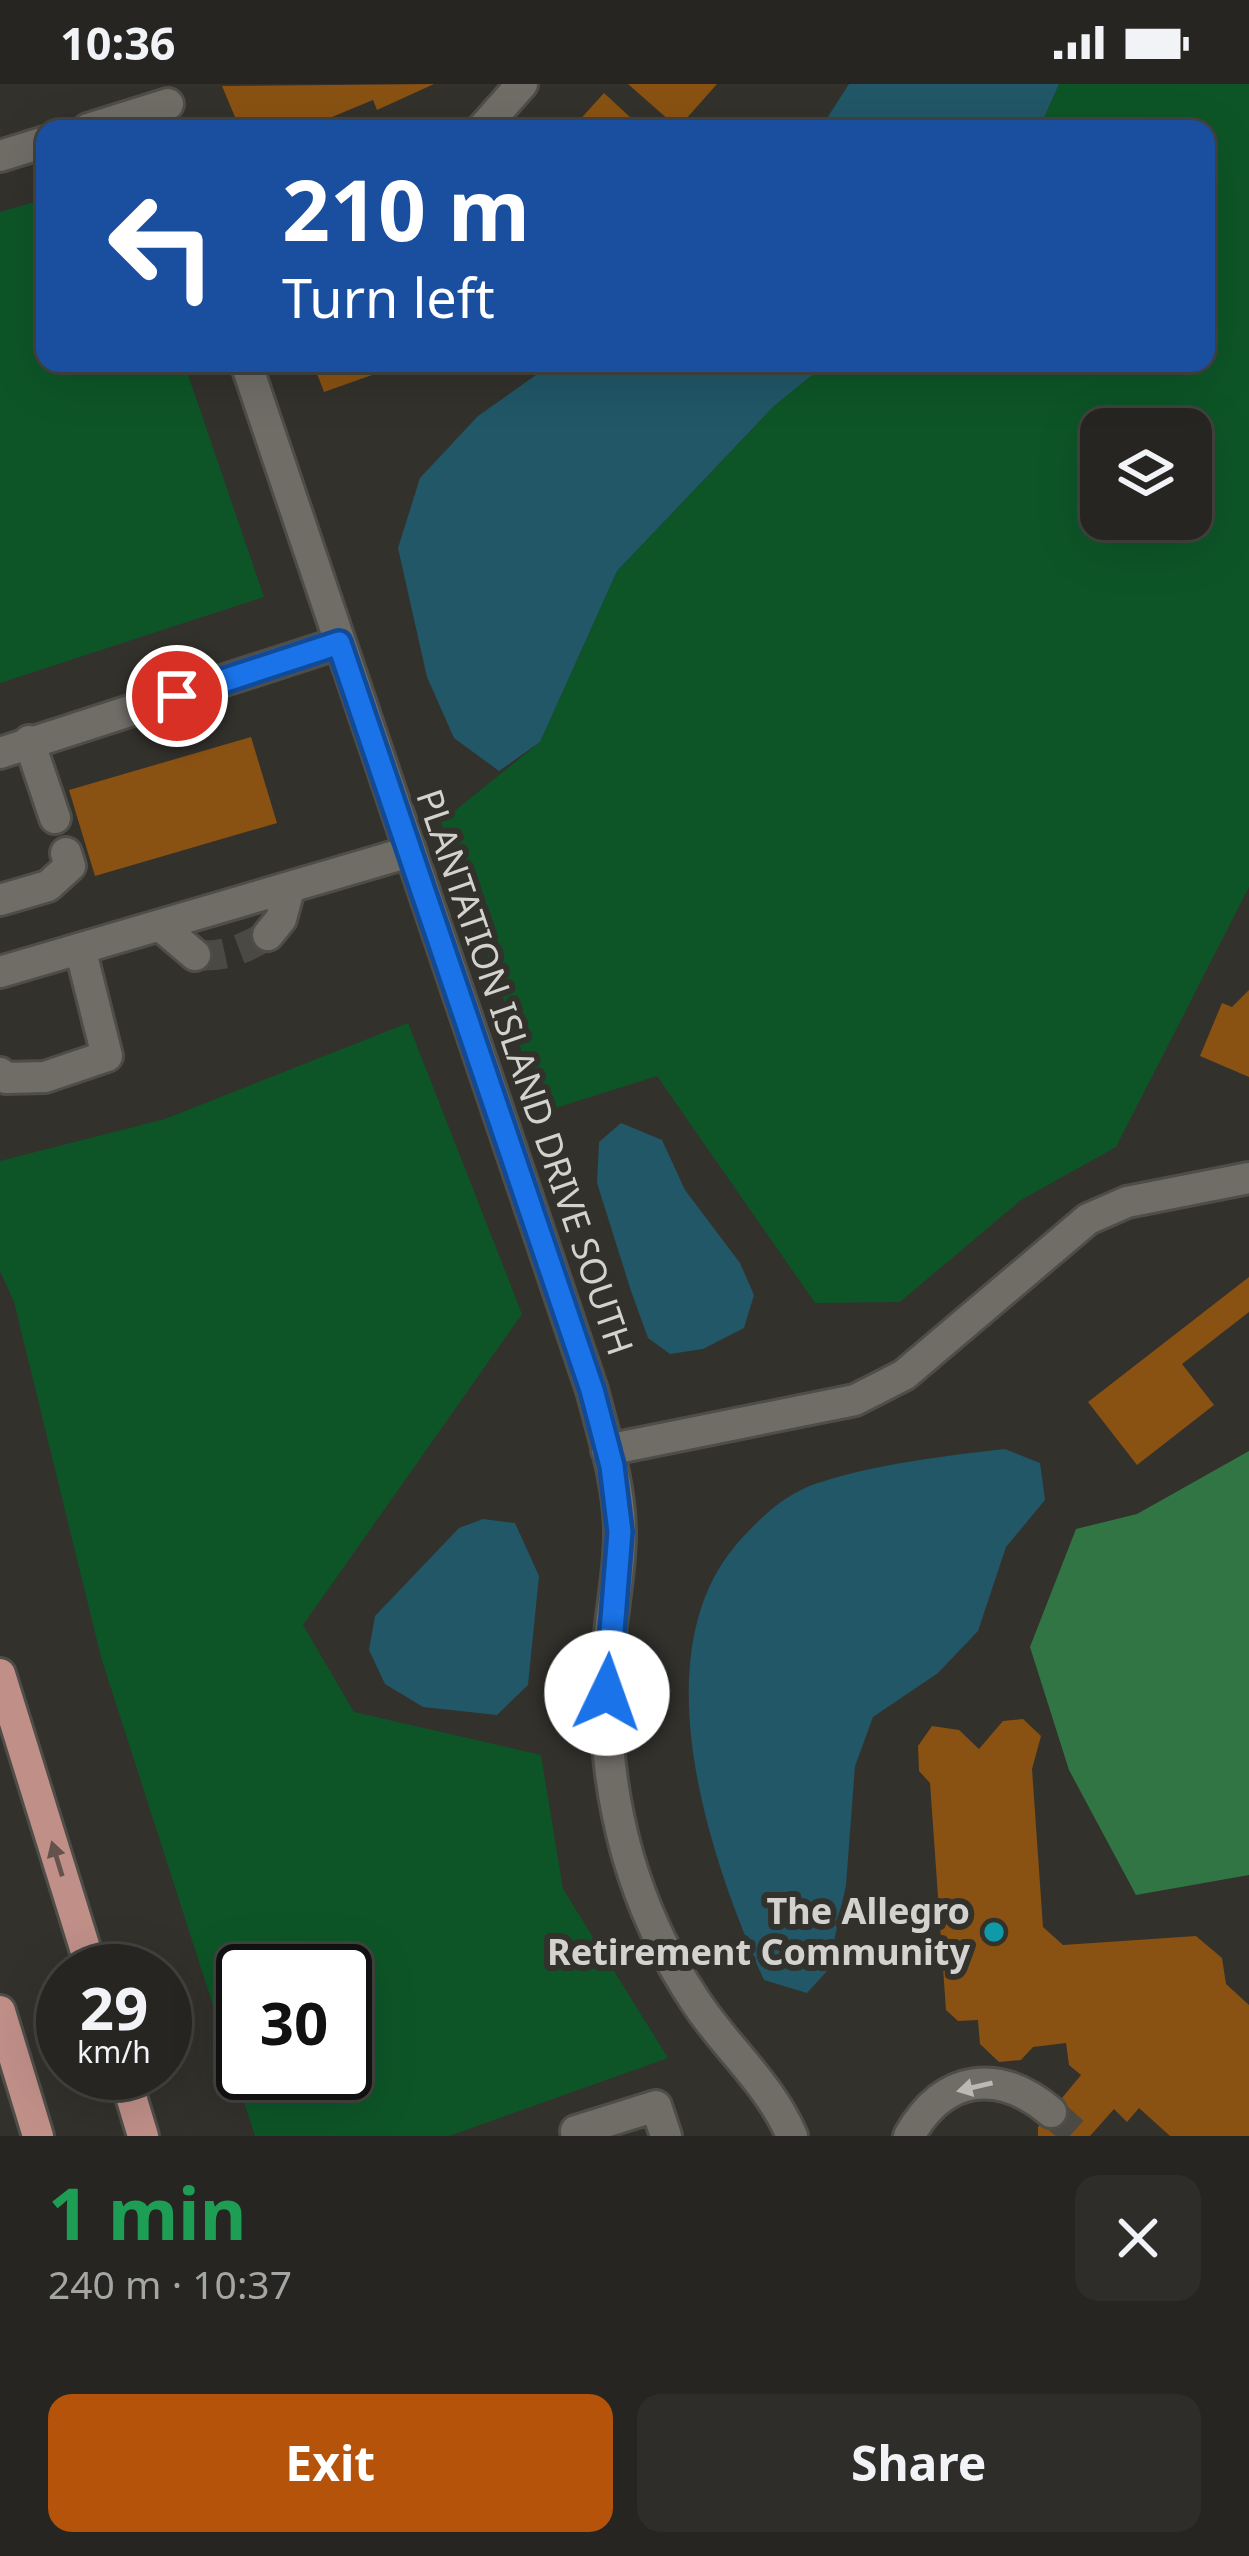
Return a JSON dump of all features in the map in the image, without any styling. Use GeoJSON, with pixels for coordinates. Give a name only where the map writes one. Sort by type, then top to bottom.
{"type":"FeatureCollection","features":[{"type":"Feature","properties":{"kind":"main road"},"geometry":{"type":"LineString","coordinates":[[0,1674],[84,1944]]}},
{"type":"Feature","properties":{"kind":"main road"},"geometry":{"type":"LineString","coordinates":[[0,2011],[38,2136]]}},
{"type":"Feature","properties":{"kind":"main road"},"geometry":{"type":"LineString","coordinates":[[132,2100],[143,2136]]}},
{"type":"Feature","properties":{"kind":"street"},"geometry":{"type":"LineString","coordinates":[[490,120],[522,84]]}},
{"type":"Feature","properties":{"kind":"street"},"geometry":{"type":"LineString","coordinates":[[119,120],[168,106]]}},
{"type":"Feature","properties":{"kind":"street"},"geometry":{"type":"LineString","coordinates":[[0,156],[36,145]]}},
{"type":"Feature","properties":{"kind":"street","name":"PLANTATION ISLAND DRIVE SOUTH"},"geometry":{"type":"LineString","coordinates":[[249,372],[608,1450],[620,1532],[608,1656],[607,1730],[613,1792],[627,1853],[651,1925],[697,2004],[758,2080],[792,2136]]}},
{"type":"Feature","properties":{"kind":"street"},"geometry":{"type":"LineString","coordinates":[[55,818],[15,747],[339,643]]}},
{"type":"Feature","properties":{"kind":"street"},"geometry":{"type":"LineString","coordinates":[[0,971],[81,952],[409,852]]}},
{"type":"Feature","properties":{"kind":"street"},"geometry":{"type":"LineString","coordinates":[[0,900],[49,886],[70,866],[66,854]]}},
{"type":"Feature","properties":{"kind":"street"},"geometry":{"type":"LineString","coordinates":[[268,935],[280,919],[289,889]]}},
{"type":"Feature","properties":{"kind":"street"},"geometry":{"type":"LineString","coordinates":[[162,927],[195,955]]}},
{"type":"Feature","properties":{"kind":"street"},"geometry":{"type":"LineString","coordinates":[[0,1072],[6,1078],[45,1077],[107,1056],[81,952]]}},
{"type":"Feature","properties":{"kind":"street"},"geometry":{"type":"LineString","coordinates":[[608,1450],[855,1400],[904,1375],[1088,1219],[1127,1202],[1249,1178]]}},
{"type":"Feature","properties":{"kind":"street"},"geometry":{"type":"LineString","coordinates":[[909,2136],[938,2100],[980,2081],[1026,2091],[1051,2112]]}},
{"type":"Feature","properties":{"kind":"street"},"geometry":{"type":"LineString","coordinates":[[578,2136],[576,2131],[656,2106],[666,2136]]}},
{"type":"Feature","properties":{"kind":"green space"},"geometry":{"type":"Polygon","coordinates":[[[1059,84],[1249,84],[1249,887],[1116,1147],[1021,1200],[900,1302],[815,1303],[657,1076],[543,1112],[441,822],[540,742],[617,571],[774,406],[816,372],[1215,372],[1215,120],[1043,120],[1059,84]]]}},
{"type":"Feature","properties":{"kind":"green space"},"geometry":{"type":"Polygon","coordinates":[[[36,202],[36,372],[187,372],[264,597],[0,683],[0,212],[36,202]]]}},
{"type":"Feature","properties":{"kind":"green space"},"geometry":{"type":"Polygon","coordinates":[[[408,1023],[522,1314],[303,1625],[354,1712],[541,1755],[563,1889],[668,2058],[449,2136],[255,2136],[243,2100],[372,2100],[372,1944],[216,1944],[216,2015],[101,1657],[14,1302],[0,1271],[0,1161],[165,1119],[408,1023]]]}},
{"type":"Feature","properties":{"kind":"green space"},"geometry":{"type":"Polygon","coordinates":[[[1249,1451],[1249,1875],[1136,1895],[1069,1770],[1030,1647],[1076,1529],[1137,1514],[1249,1451]]]}},
{"type":"Feature","properties":{"kind":"water"},"geometry":{"type":"Polygon","coordinates":[[[849,84],[1059,84],[1043,120],[826,120],[849,84]]]}},
{"type":"Feature","properties":{"kind":"water"},"geometry":{"type":"Polygon","coordinates":[[[540,372],[816,372],[774,406],[617,571],[540,742],[499,771],[454,738],[427,677],[398,548],[420,478],[478,416],[540,372]]]}},
{"type":"Feature","properties":{"kind":"water"},"geometry":{"type":"Polygon","coordinates":[[[621,1123],[662,1140],[685,1190],[740,1263],[754,1295],[744,1328],[703,1349],[670,1354],[648,1338],[597,1183],[599,1142],[621,1123]]]}},
{"type":"Feature","properties":{"kind":"water"},"geometry":{"type":"Polygon","coordinates":[[[1005,1449],[1040,1463],[1045,1500],[1006,1547],[978,1631],[938,1673],[873,1717],[855,1766],[846,1885],[828,1970],[807,1993],[764,1980],[723,1875],[693,1754],[689,1694],[694,1637],[711,1584],[742,1538],[775,1506],[804,1488],[885,1466],[1005,1449]]]}},
{"type":"Feature","properties":{"kind":"water"},"geometry":{"type":"Polygon","coordinates":[[[483,1519],[515,1523],[539,1576],[528,1685],[497,1715],[423,1707],[385,1684],[369,1650],[375,1616],[459,1528],[483,1519]]]}},
{"type":"Feature","properties":{"kind":"building"},"geometry":{"type":"Polygon","coordinates":[[[434,84],[377,110],[373,100],[325,120],[236,120],[222,86],[434,84]]]}},
{"type":"Feature","properties":{"kind":"building"},"geometry":{"type":"Polygon","coordinates":[[[628,84],[717,84],[685,120],[669,120],[628,84]]]}},
{"type":"Feature","properties":{"kind":"building"},"geometry":{"type":"Polygon","coordinates":[[[604,93],[633,120],[580,120],[604,93]]]}},
{"type":"Feature","properties":{"kind":"building"},"geometry":{"type":"Polygon","coordinates":[[[316,372],[380,372],[324,392],[316,372]]]}},
{"type":"Feature","properties":{"kind":"building"},"geometry":{"type":"Polygon","coordinates":[[[251,737],[277,823],[95,876],[69,790],[251,737]]]}},
{"type":"Feature","properties":{"kind":"building"},"geometry":{"type":"Polygon","coordinates":[[[1249,990],[1249,1077],[1200,1056],[1222,1003],[1232,1007],[1249,990]]]}},
{"type":"Feature","properties":{"kind":"building"},"geometry":{"type":"Polygon","coordinates":[[[1249,1277],[1249,1312],[1182,1364],[1214,1405],[1137,1465],[1088,1402],[1249,1277]]]}},
{"type":"Feature","properties":{"kind":"building","name":"The Allegro Retirement Community"},"geometry":{"type":"Polygon","coordinates":[[[1023,1719],[1041,1736],[1032,1769],[1043,1927],[1063,1945],[1196,1936],[1222,1958],[1226,1984],[1249,2005],[1249,2136],[1170,2136],[1139,2108],[1127,2122],[1114,2109],[1090,2136],[1038,2136],[1038,2127],[1081,2075],[1069,2065],[1066,2043],[1033,2047],[1021,2060],[999,2062],[980,2044],[978,2020],[958,2021],[946,2010],[930,1783],[919,1771],[918,1746],[932,1726],[959,1730],[979,1749],[1003,1721],[1023,1719]]]}},
{"type":"Feature","properties":{"kind":"tunnel"},"geometry":{"type":"LineString","coordinates":[[195,955],[233,951],[268,935]]}},
{"type":"Feature","properties":{"kind":"tunnel"},"geometry":{"type":"LineString","coordinates":[[1051,2112],[1078,2136]]}},
{"type":"Feature","properties":{"kind":"place","name":"The Allegro Retirement Community"},"geometry":{"type":"Point","coordinates":[994,1932]}},
{"type":"Feature","properties":{"kind":"route"},"geometry":{"type":"LineString","coordinates":[[177,696],[339,643],[592,1390],[612,1466],[620,1532],[607,1693]]}}]}
